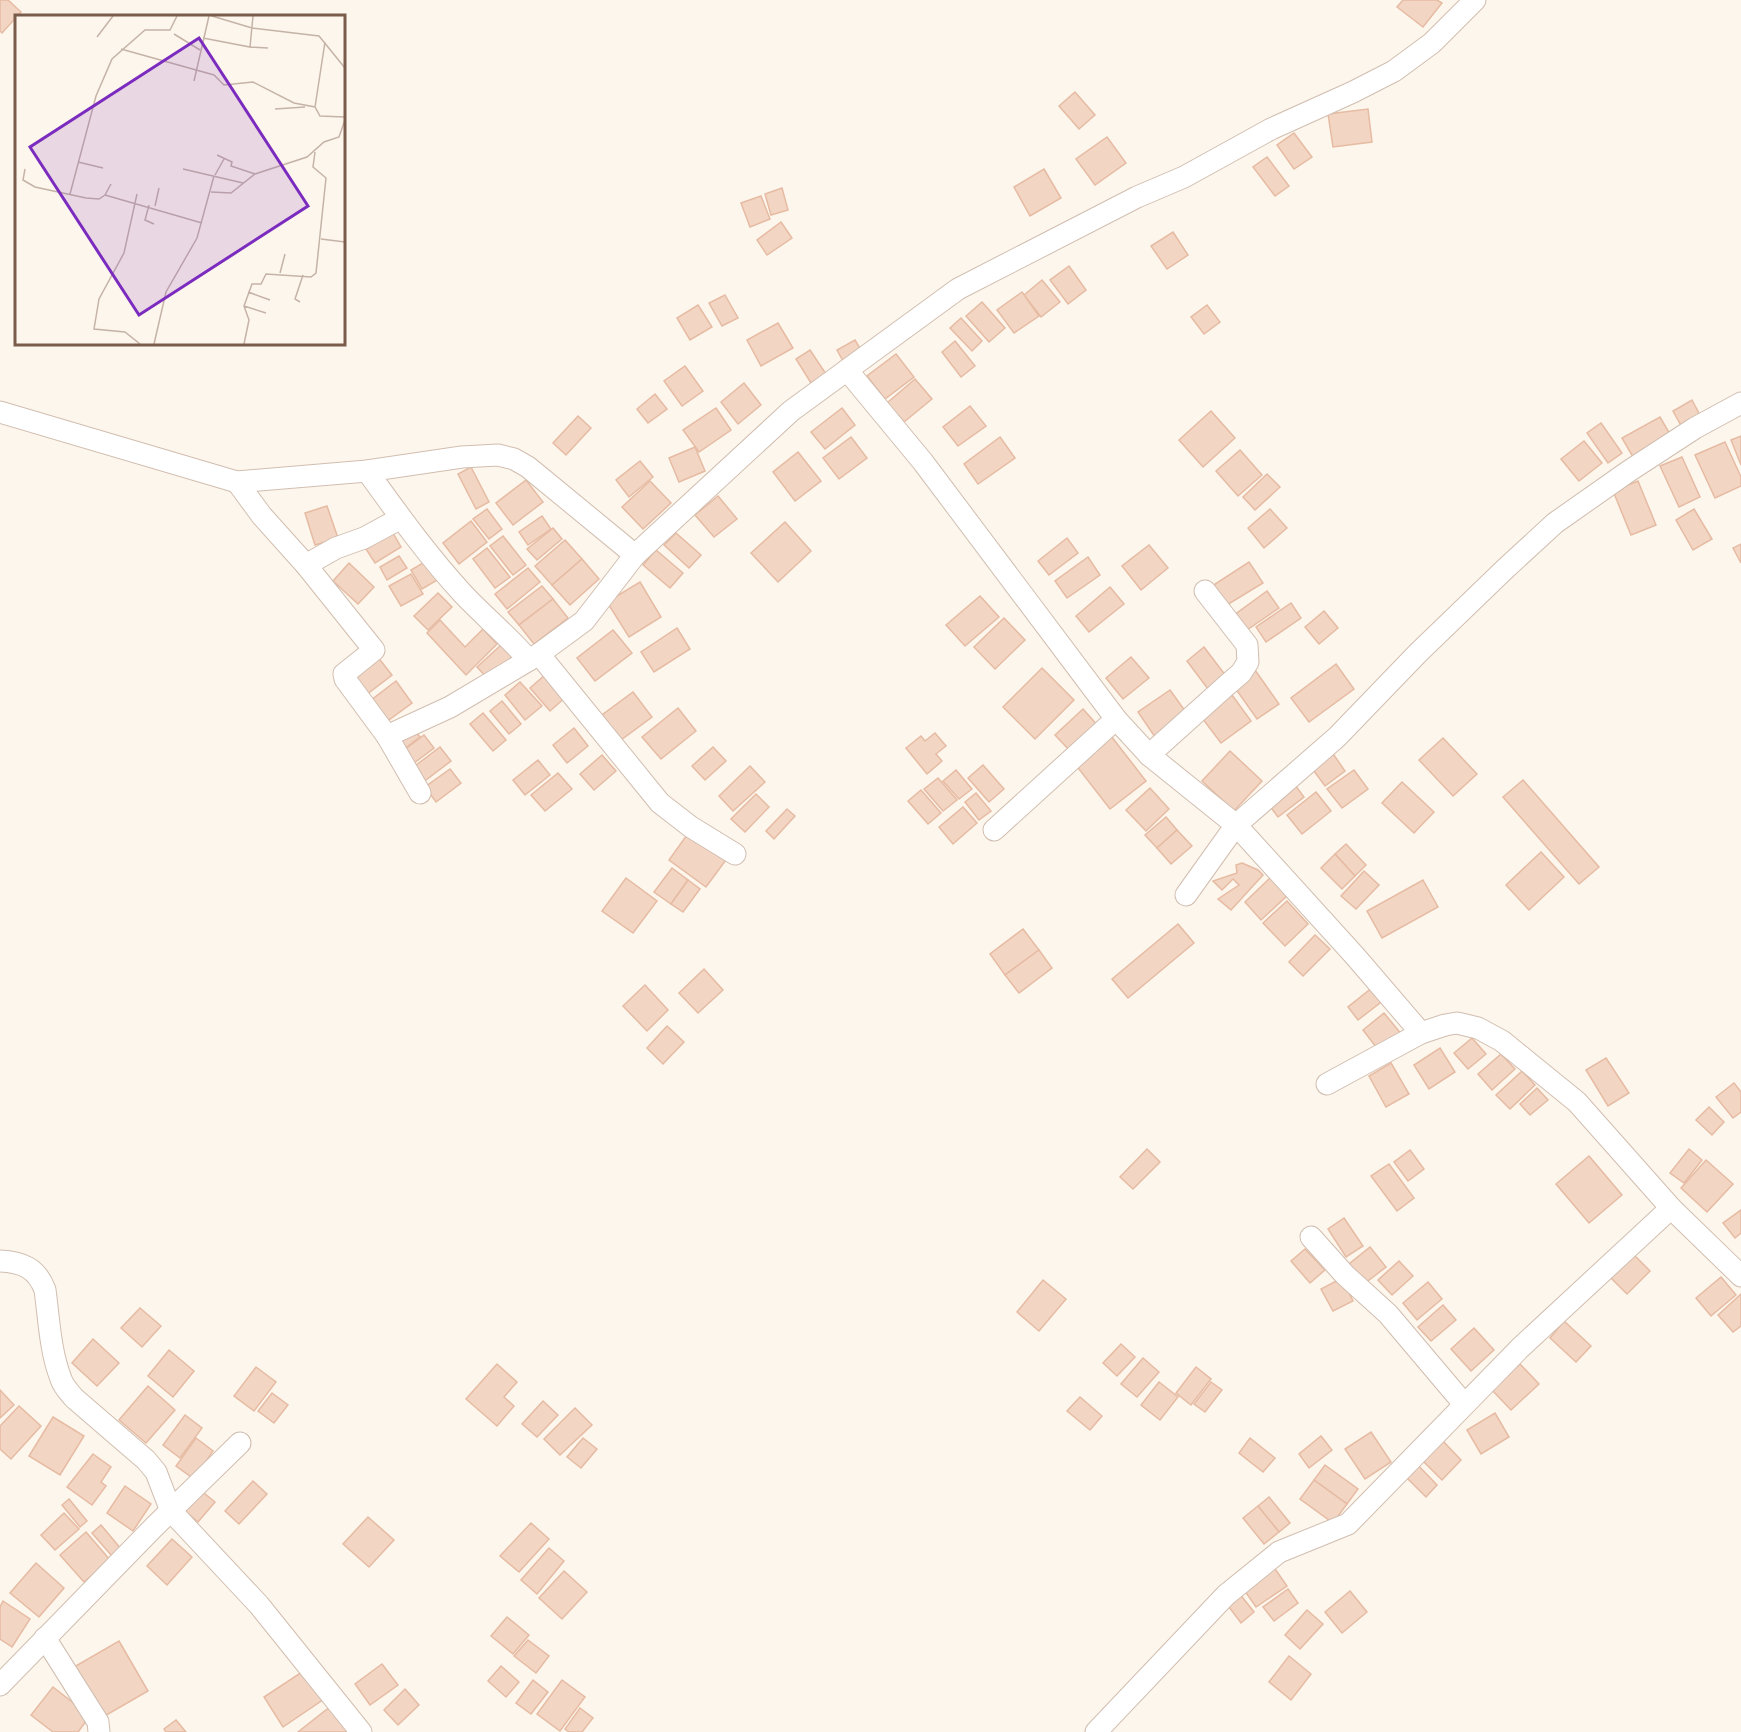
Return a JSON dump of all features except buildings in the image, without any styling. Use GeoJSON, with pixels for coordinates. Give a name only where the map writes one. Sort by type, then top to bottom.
{"type":"FeatureCollection","features":[{"type":"Feature","properties":{"kind":"street"},"geometry":{"type":"LineString","coordinates":[[387,736],[450,707],[534,657],[584,621],[635,555],[791,411],[958,289],[1137,196],[1184,177],[1271,129],[1394,71],[1432,43],[1475,0]]}},
{"type":"Feature","properties":{"kind":"street"},"geometry":{"type":"LineString","coordinates":[[848,370],[923,462],[1116,719],[1149,755],[1236,825],[1355,956],[1421,1033]]}},
{"type":"Feature","properties":{"kind":"street"},"geometry":{"type":"LineString","coordinates":[[1186,895],[1236,825],[1337,737],[1418,654],[1555,523],[1695,428],[1741,403]]}},
{"type":"Feature","properties":{"kind":"street"},"geometry":{"type":"LineString","coordinates":[[0,412],[237,482],[367,471],[462,457],[498,455],[514,459],[528,467],[635,555]]}},
{"type":"Feature","properties":{"kind":"street"},"geometry":{"type":"LineString","coordinates":[[367,471],[421,546],[465,596],[510,639],[534,657],[660,804],[691,827],[735,854]]}},
{"type":"Feature","properties":{"kind":"street"},"geometry":{"type":"LineString","coordinates":[[237,482],[262,516],[306,565],[374,650],[344,674],[345,679],[387,736],[420,793]]}},
{"type":"Feature","properties":{"kind":"street"},"geometry":{"type":"LineString","coordinates":[[306,565],[336,548],[364,538],[401,518]]}},
{"type":"Feature","properties":{"kind":"street"},"geometry":{"type":"LineString","coordinates":[[1149,755],[1242,673],[1248,662],[1247,645],[1204,591]]}},
{"type":"Feature","properties":{"kind":"street"},"geometry":{"type":"LineString","coordinates":[[994,830],[1116,719]]}},
{"type":"Feature","properties":{"kind":"street"},"geometry":{"type":"LineString","coordinates":[[1327,1084],[1421,1033],[1457,1023],[1478,1028],[1502,1041],[1577,1102],[1671,1208],[1741,1276]]}},
{"type":"Feature","properties":{"kind":"street"},"geometry":{"type":"LineString","coordinates":[[1096,1732],[1226,1594],[1279,1552],[1348,1524],[1520,1348],[1671,1208]]}},
{"type":"Feature","properties":{"kind":"street"},"geometry":{"type":"LineString","coordinates":[[1311,1237],[1346,1275],[1388,1314],[1464,1404]]}},
{"type":"Feature","properties":{"kind":"street"},"geometry":{"type":"LineString","coordinates":[[0,1261],[24,1265],[40,1279],[45,1290],[53,1349],[61,1380],[74,1398],[146,1460],[156,1472],[171,1511],[259,1605],[361,1732]]}},
{"type":"Feature","properties":{"kind":"street"},"geometry":{"type":"LineString","coordinates":[[0,1685],[240,1443]]}},
{"type":"Feature","properties":{"kind":"street"},"geometry":{"type":"LineString","coordinates":[[45,1638],[98,1722],[99,1732]]}}]}
